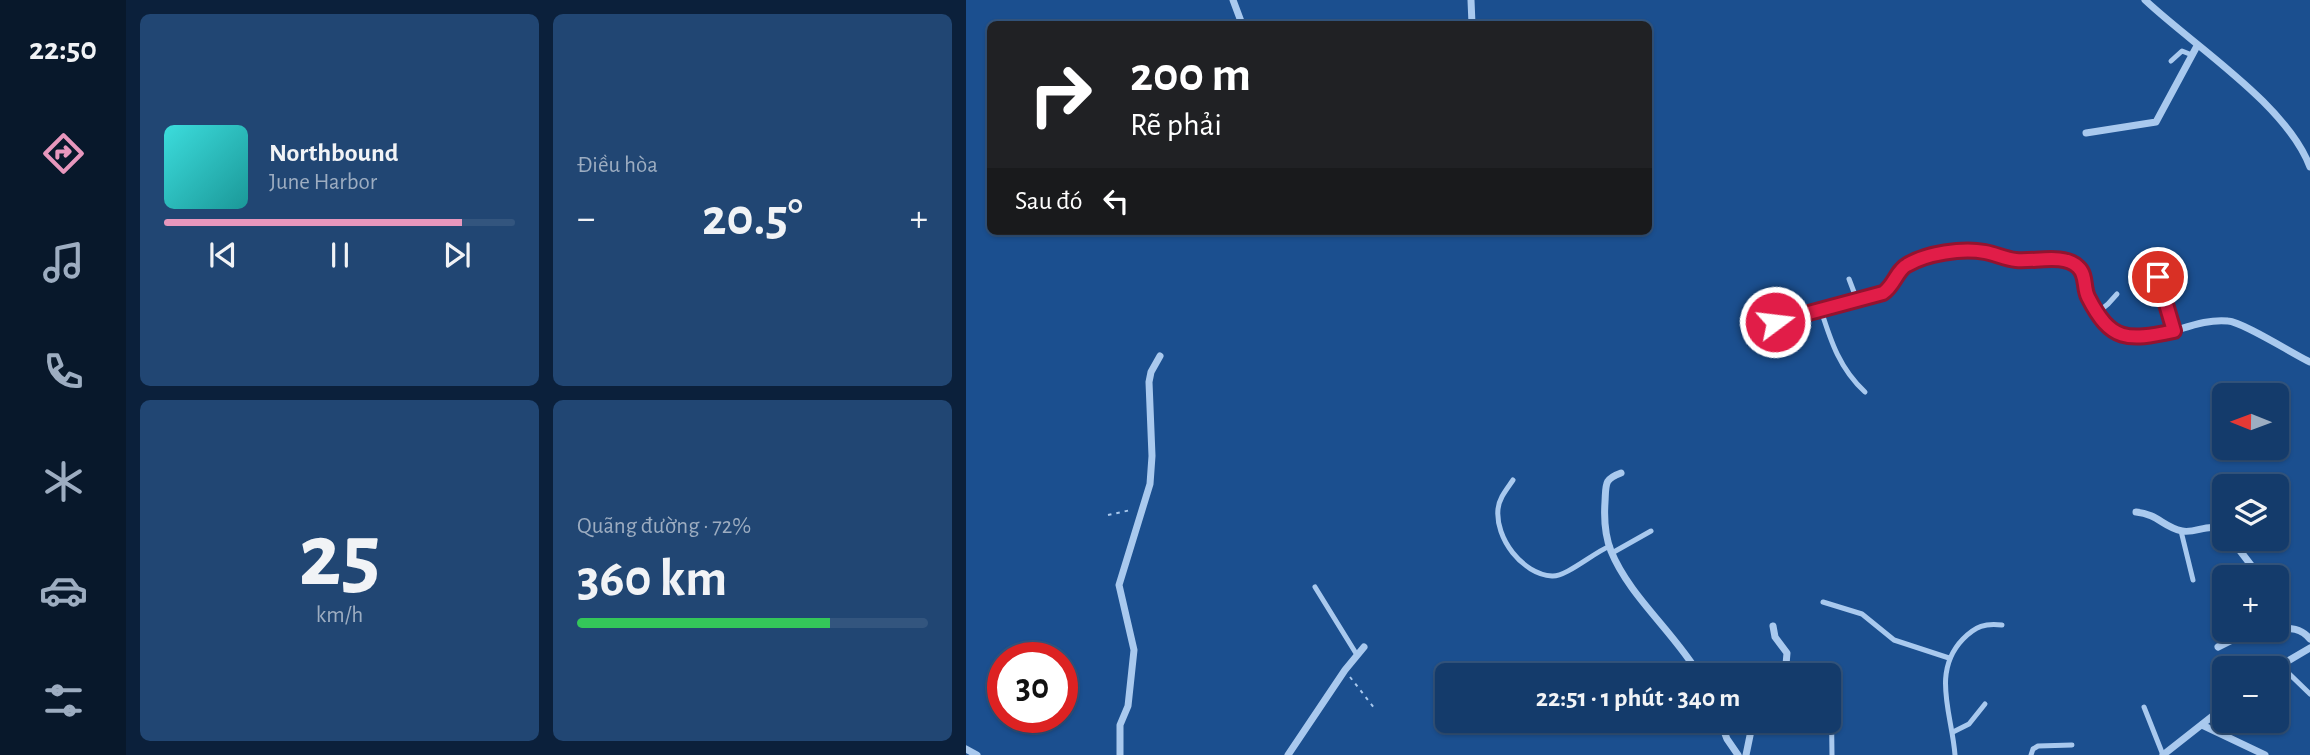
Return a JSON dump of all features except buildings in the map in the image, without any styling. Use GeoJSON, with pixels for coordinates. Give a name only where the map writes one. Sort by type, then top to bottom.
{"type":"FeatureCollection","features":[{"type":"Feature","properties":{"kind":"street"},"geometry":{"type":"LineString","coordinates":[[1233,0],[1241,21]]}},
{"type":"Feature","properties":{"kind":"street"},"geometry":{"type":"LineString","coordinates":[[1471,0],[1472,21]]}},
{"type":"Feature","properties":{"kind":"street"},"geometry":{"type":"LineString","coordinates":[[2145,0],[2250,90],[2286,126],[2303,150],[2310,167]]}},
{"type":"Feature","properties":{"kind":"street"},"geometry":{"type":"LineString","coordinates":[[2086,133],[2156,121],[2197,46]]}},
{"type":"Feature","properties":{"kind":"street"},"geometry":{"type":"LineString","coordinates":[[1775,322],[1888,290],[1905,265],[1952,253],[1977,252],[2018,261],[2067,260],[2081,271],[2088,296],[2108,328],[2126,336],[2144,338],[2210,321],[2229,321],[2310,362]]}},
{"type":"Feature","properties":{"kind":"street"},"geometry":{"type":"LineString","coordinates":[[1120,755],[1119,724],[1127,711],[1134,650],[1119,585],[1150,484],[1152,456],[1149,382],[1160,356]]}},
{"type":"Feature","properties":{"kind":"street"},"geometry":{"type":"LineString","coordinates":[[1621,472],[1611,476],[1607,482],[1605,508],[1611,550],[1641,598],[1675,638],[1691,663]]}},
{"type":"Feature","properties":{"kind":"street"},"geometry":{"type":"LineString","coordinates":[[2136,512],[2149,513],[2166,525],[2181,531],[2212,527]]}},
{"type":"Feature","properties":{"kind":"street"},"geometry":{"type":"LineString","coordinates":[[2240,551],[2251,565]]}},
{"type":"Feature","properties":{"kind":"street"},"geometry":{"type":"LineString","coordinates":[[1773,626],[1775,637],[1787,653],[1788,663]]}},
{"type":"Feature","properties":{"kind":"street"},"geometry":{"type":"LineString","coordinates":[[2289,629],[2305,633],[2310,639]]}},
{"type":"Feature","properties":{"kind":"street"},"geometry":{"type":"LineString","coordinates":[[2218,648],[2229,642]]}},
{"type":"Feature","properties":{"kind":"street"},"geometry":{"type":"LineString","coordinates":[[1287,755],[1345,670],[1364,647]]}},
{"type":"Feature","properties":{"kind":"street"},"geometry":{"type":"LineString","coordinates":[[2289,661],[2310,648]]}},
{"type":"Feature","properties":{"kind":"street"},"geometry":{"type":"LineString","coordinates":[[2163,755],[2212,717]]}},
{"type":"Feature","properties":{"kind":"street"},"geometry":{"type":"LineString","coordinates":[[2202,726],[2265,755]]}},
{"type":"Feature","properties":{"kind":"street"},"geometry":{"type":"LineString","coordinates":[[1725,733],[1738,755]]}},
{"type":"Feature","properties":{"kind":"street"},"geometry":{"type":"LineString","coordinates":[[1746,755],[1751,733]]}},
{"type":"Feature","properties":{"kind":"street"},"geometry":{"type":"LineString","coordinates":[[966,749],[976,755]]}},
{"type":"Feature","properties":{"kind":"lane"},"geometry":{"type":"LineString","coordinates":[[2171,61],[2182,51],[2192,55]]}},
{"type":"Feature","properties":{"kind":"lane"},"geometry":{"type":"LineString","coordinates":[[2158,277],[2174,331]]}},
{"type":"Feature","properties":{"kind":"lane"},"geometry":{"type":"LineString","coordinates":[[1849,279],[1857,300]]}},
{"type":"Feature","properties":{"kind":"lane"},"geometry":{"type":"LineString","coordinates":[[2097,313],[2117,294]]}},
{"type":"Feature","properties":{"kind":"lane"},"geometry":{"type":"LineString","coordinates":[[1821,310],[1837,358],[1851,379],[1865,392]]}},
{"type":"Feature","properties":{"kind":"lane"},"geometry":{"type":"LineString","coordinates":[[1513,480],[1497,510],[1500,528],[1511,550],[1522,563],[1552,576],[1566,574],[1587,558],[1651,531]]}},
{"type":"Feature","properties":{"kind":"lane"},"geometry":{"type":"LineString","coordinates":[[2181,531],[2193,580]]}},
{"type":"Feature","properties":{"kind":"lane"},"geometry":{"type":"LineString","coordinates":[[1315,587],[1357,655]]}},
{"type":"Feature","properties":{"kind":"lane"},"geometry":{"type":"LineString","coordinates":[[1823,602],[1862,614],[1894,640],[1949,658]]}},
{"type":"Feature","properties":{"kind":"lane"},"geometry":{"type":"LineString","coordinates":[[1955,755],[1945,684],[1949,658],[1972,629],[1987,623],[2002,625]]}},
{"type":"Feature","properties":{"kind":"lane"},"geometry":{"type":"LineString","coordinates":[[2289,676],[2310,694]]}},
{"type":"Feature","properties":{"kind":"lane"},"geometry":{"type":"LineString","coordinates":[[1953,732],[1969,724],[1985,704]]}},
{"type":"Feature","properties":{"kind":"lane"},"geometry":{"type":"LineString","coordinates":[[2144,707],[2163,755]]}},
{"type":"Feature","properties":{"kind":"lane"},"geometry":{"type":"LineString","coordinates":[[1832,733],[1832,755]]}},
{"type":"Feature","properties":{"kind":"lane"},"geometry":{"type":"LineString","coordinates":[[2031,755],[2033,749],[2040,745],[2072,745]]}},
{"type":"Feature","properties":{"kind":"path"},"geometry":{"type":"LineString","coordinates":[[1108,514],[1145,506]]}},
{"type":"Feature","properties":{"kind":"path"},"geometry":{"type":"LineString","coordinates":[[1345,670],[1375,709]]}},
{"type":"Feature","properties":{"kind":"route"},"geometry":{"type":"LineString","coordinates":[[1775,322],[1883,293],[1905,265],[1952,253],[1984,252],[2018,261],[2067,260],[2081,271],[2085,278],[2086,292],[2103,323],[2126,336],[2144,338],[2174,331],[2158,277]]}}]}
